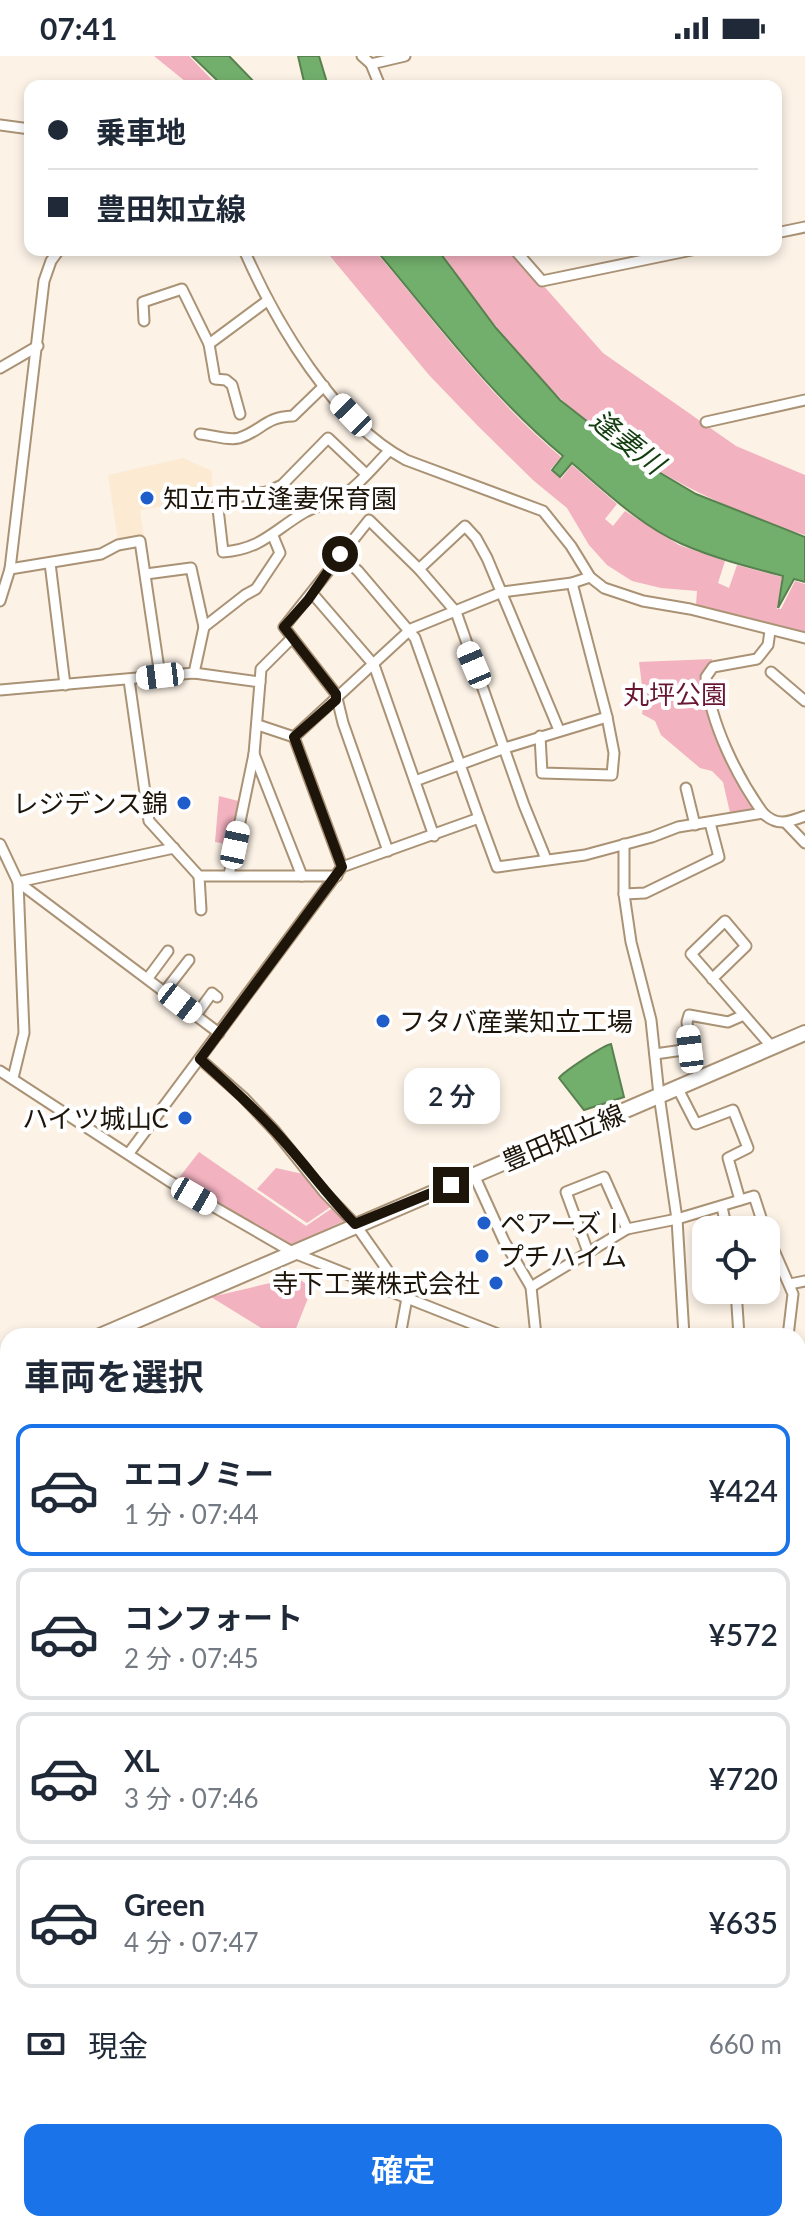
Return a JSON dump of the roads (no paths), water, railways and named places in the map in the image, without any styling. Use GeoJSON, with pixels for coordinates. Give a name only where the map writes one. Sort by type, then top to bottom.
{"type":"FeatureCollection","features":[{"type":"Feature","properties":{"kind":"main road","name":"豊田知立線"},"geometry":{"type":"LineString","coordinates":[[119,1328],[805,1033]]}},
{"type":"Feature","properties":{"kind":"street"},"geometry":{"type":"LineString","coordinates":[[362,56],[371,64],[378,80]]}},
{"type":"Feature","properties":{"kind":"street"},"geometry":{"type":"LineString","coordinates":[[371,64],[405,56]]}},
{"type":"Feature","properties":{"kind":"street"},"geometry":{"type":"LineString","coordinates":[[0,125],[24,128]]}},
{"type":"Feature","properties":{"kind":"street"},"geometry":{"type":"LineString","coordinates":[[782,232],[805,227]]}},
{"type":"Feature","properties":{"kind":"street"},"geometry":{"type":"LineString","coordinates":[[0,601],[10,569],[44,281],[55,256]]}},
{"type":"Feature","properties":{"kind":"street"},"geometry":{"type":"LineString","coordinates":[[247,256],[267,301],[324,386],[389,451],[543,511],[571,546],[590,577],[604,588],[643,601],[690,609],[805,638]]}},
{"type":"Feature","properties":{"kind":"street"},"geometry":{"type":"LineString","coordinates":[[520,256],[542,281],[663,256]]}},
{"type":"Feature","properties":{"kind":"street"},"geometry":{"type":"LineString","coordinates":[[144,321],[143,302],[182,289],[209,344],[215,379],[226,380],[232,385],[240,414]]}},
{"type":"Feature","properties":{"kind":"street"},"geometry":{"type":"LineString","coordinates":[[209,344],[267,301]]}},
{"type":"Feature","properties":{"kind":"street"},"geometry":{"type":"LineString","coordinates":[[0,368],[38,346]]}},
{"type":"Feature","properties":{"kind":"street"},"geometry":{"type":"LineString","coordinates":[[200,434],[235,439],[244,436],[266,421],[279,416],[293,416],[324,386]]}},
{"type":"Feature","properties":{"kind":"street"},"geometry":{"type":"LineString","coordinates":[[706,422],[805,400]]}},
{"type":"Feature","properties":{"kind":"street"},"geometry":{"type":"LineString","coordinates":[[366,474],[328,438],[282,485],[267,492],[217,500],[223,552],[243,550],[273,536],[304,513],[346,493],[366,474],[389,451]]}},
{"type":"Feature","properties":{"kind":"street"},"geometry":{"type":"LineString","coordinates":[[388,851],[336,694],[284,627],[369,520],[419,569],[456,612],[546,859]]}},
{"type":"Feature","properties":{"kind":"street"},"geometry":{"type":"LineString","coordinates":[[419,569],[465,526],[476,538],[502,592],[559,730]]}},
{"type":"Feature","properties":{"kind":"street"},"geometry":{"type":"LineString","coordinates":[[204,627],[256,589],[280,553],[273,536]]}},
{"type":"Feature","properties":{"kind":"street"},"geometry":{"type":"LineString","coordinates":[[10,569],[101,554],[118,545],[140,541],[160,676]]}},
{"type":"Feature","properties":{"kind":"street"},"geometry":{"type":"LineString","coordinates":[[340,554],[400,621],[411,629],[497,867],[585,855],[678,827],[763,813]]}},
{"type":"Feature","properties":{"kind":"street"},"geometry":{"type":"LineString","coordinates":[[50,563],[65,685]]}},
{"type":"Feature","properties":{"kind":"street"},"geometry":{"type":"LineString","coordinates":[[146,574],[191,568],[204,627],[194,673]]}},
{"type":"Feature","properties":{"kind":"street"},"geometry":{"type":"LineString","coordinates":[[294,737],[411,629],[502,592],[572,583],[590,577]]}},
{"type":"Feature","properties":{"kind":"street"},"geometry":{"type":"LineString","coordinates":[[540,736],[542,773],[612,775],[614,753],[607,717],[572,583]]}},
{"type":"Feature","properties":{"kind":"street"},"geometry":{"type":"LineString","coordinates":[[312,593],[374,665],[434,836]]}},
{"type":"Feature","properties":{"kind":"street"},"geometry":{"type":"LineString","coordinates":[[770,631],[768,645],[757,659],[713,667],[706,677],[718,723],[739,779],[763,813],[777,823],[805,816]]}},
{"type":"Feature","properties":{"kind":"street"},"geometry":{"type":"LineString","coordinates":[[229,875],[254,754],[261,669],[292,638]]}},
{"type":"Feature","properties":{"kind":"street"},"geometry":{"type":"LineString","coordinates":[[771,672],[805,701]]}},
{"type":"Feature","properties":{"kind":"street"},"geometry":{"type":"LineString","coordinates":[[0,690],[194,673],[260,682]]}},
{"type":"Feature","properties":{"kind":"street"},"geometry":{"type":"LineString","coordinates":[[129,680],[149,821],[199,876],[201,910]]}},
{"type":"Feature","properties":{"kind":"street"},"geometry":{"type":"LineString","coordinates":[[415,781],[540,736],[607,717]]}},
{"type":"Feature","properties":{"kind":"street"},"geometry":{"type":"LineString","coordinates":[[258,725],[294,737]]}},
{"type":"Feature","properties":{"kind":"street"},"geometry":{"type":"LineString","coordinates":[[294,737],[340,872]]}},
{"type":"Feature","properties":{"kind":"street"},"geometry":{"type":"LineString","coordinates":[[254,754],[302,876]]}},
{"type":"Feature","properties":{"kind":"street"},"geometry":{"type":"LineString","coordinates":[[686,788],[695,825]]}},
{"type":"Feature","properties":{"kind":"street"},"geometry":{"type":"LineString","coordinates":[[199,876],[302,876],[340,872],[479,818]]}},
{"type":"Feature","properties":{"kind":"street"},"geometry":{"type":"LineString","coordinates":[[624,894],[645,893],[719,857],[710,823]]}},
{"type":"Feature","properties":{"kind":"street"},"geometry":{"type":"LineString","coordinates":[[786,823],[805,843]]}},
{"type":"Feature","properties":{"kind":"street"},"geometry":{"type":"LineString","coordinates":[[0,844],[18,882],[24,1033],[13,1078]]}},
{"type":"Feature","properties":{"kind":"street"},"geometry":{"type":"LineString","coordinates":[[624,844],[624,894],[631,942],[651,1020],[677,1219],[684,1328]]}},
{"type":"Feature","properties":{"kind":"street"},"geometry":{"type":"LineString","coordinates":[[18,882],[174,848]]}},
{"type":"Feature","properties":{"kind":"street"},"geometry":{"type":"LineString","coordinates":[[129,1153],[340,872]]}},
{"type":"Feature","properties":{"kind":"street"},"geometry":{"type":"LineString","coordinates":[[18,882],[219,1033]]}},
{"type":"Feature","properties":{"kind":"street"},"geometry":{"type":"LineString","coordinates":[[712,979],[746,946],[725,921],[691,954],[712,979],[772,1047]]}},
{"type":"Feature","properties":{"kind":"street"},"geometry":{"type":"LineString","coordinates":[[148,978],[168,951]]}},
{"type":"Feature","properties":{"kind":"street"},"geometry":{"type":"LineString","coordinates":[[165,991],[189,960]]}},
{"type":"Feature","properties":{"kind":"street"},"geometry":{"type":"LineString","coordinates":[[196,1015],[212,993],[217,997]]}},
{"type":"Feature","properties":{"kind":"street"},"geometry":{"type":"LineString","coordinates":[[655,1054],[690,1049],[689,1015],[728,1022],[744,1015]]}},
{"type":"Feature","properties":{"kind":"street"},"geometry":{"type":"LineString","coordinates":[[200,1059],[275,1131],[324,1192],[355,1224],[407,1298],[401,1328]]}},
{"type":"Feature","properties":{"kind":"street"},"geometry":{"type":"LineString","coordinates":[[0,1071],[169,1181],[294,1253],[483,1328]]}},
{"type":"Feature","properties":{"kind":"street"},"geometry":{"type":"LineString","coordinates":[[677,1087],[696,1124],[733,1110],[748,1148],[728,1158],[740,1200]]}},
{"type":"Feature","properties":{"kind":"street"},"geometry":{"type":"LineString","coordinates":[[474,1175],[504,1241],[531,1287],[535,1328]]}},
{"type":"Feature","properties":{"kind":"street"},"geometry":{"type":"LineString","coordinates":[[588,1252],[566,1192],[604,1177],[627,1229]]}},
{"type":"Feature","properties":{"kind":"street"},"geometry":{"type":"LineString","coordinates":[[531,1287],[627,1229],[677,1219],[754,1196],[761,1216]]}},
{"type":"Feature","properties":{"kind":"street"},"geometry":{"type":"LineString","coordinates":[[722,1207],[724,1216]]}},
{"type":"Feature","properties":{"kind":"street"},"geometry":{"type":"LineString","coordinates":[[780,1262],[793,1294],[789,1328]]}},
{"type":"Feature","properties":{"kind":"street"},"geometry":{"type":"LineString","coordinates":[[790,1284],[805,1281]]}},
{"type":"Feature","properties":{"kind":"street"},"geometry":{"type":"LineString","coordinates":[[737,1304],[738,1328]]}},
{"type":"Feature","properties":{"kind":"place","name":"知立市立逢妻保育園"},"geometry":{"type":"Point","coordinates":[147,498]}},
{"type":"Feature","properties":{"kind":"place","name":"レジデンス錦"},"geometry":{"type":"Point","coordinates":[184,803]}},
{"type":"Feature","properties":{"kind":"place","name":"フタバ産業知立工場"},"geometry":{"type":"Point","coordinates":[383,1021]}},
{"type":"Feature","properties":{"kind":"place","name":"ハイツ城山C"},"geometry":{"type":"Point","coordinates":[185,1118]}},
{"type":"Feature","properties":{"kind":"place","name":"ペアーズⅠ"},"geometry":{"type":"Point","coordinates":[484,1223]}},
{"type":"Feature","properties":{"kind":"place","name":"プチハイム"},"geometry":{"type":"Point","coordinates":[482,1256]}},
{"type":"Feature","properties":{"kind":"place","name":"寺下工業株式会社"},"geometry":{"type":"Point","coordinates":[496,1283]}},
{"type":"Feature","properties":{"kind":"water label","name":"逢妻川"},"geometry":{"type":"Point","coordinates":[628,441]}},
{"type":"Feature","properties":{"kind":"park label","name":"丸坪公園"},"geometry":{"type":"Point","coordinates":[675,694]}}]}
